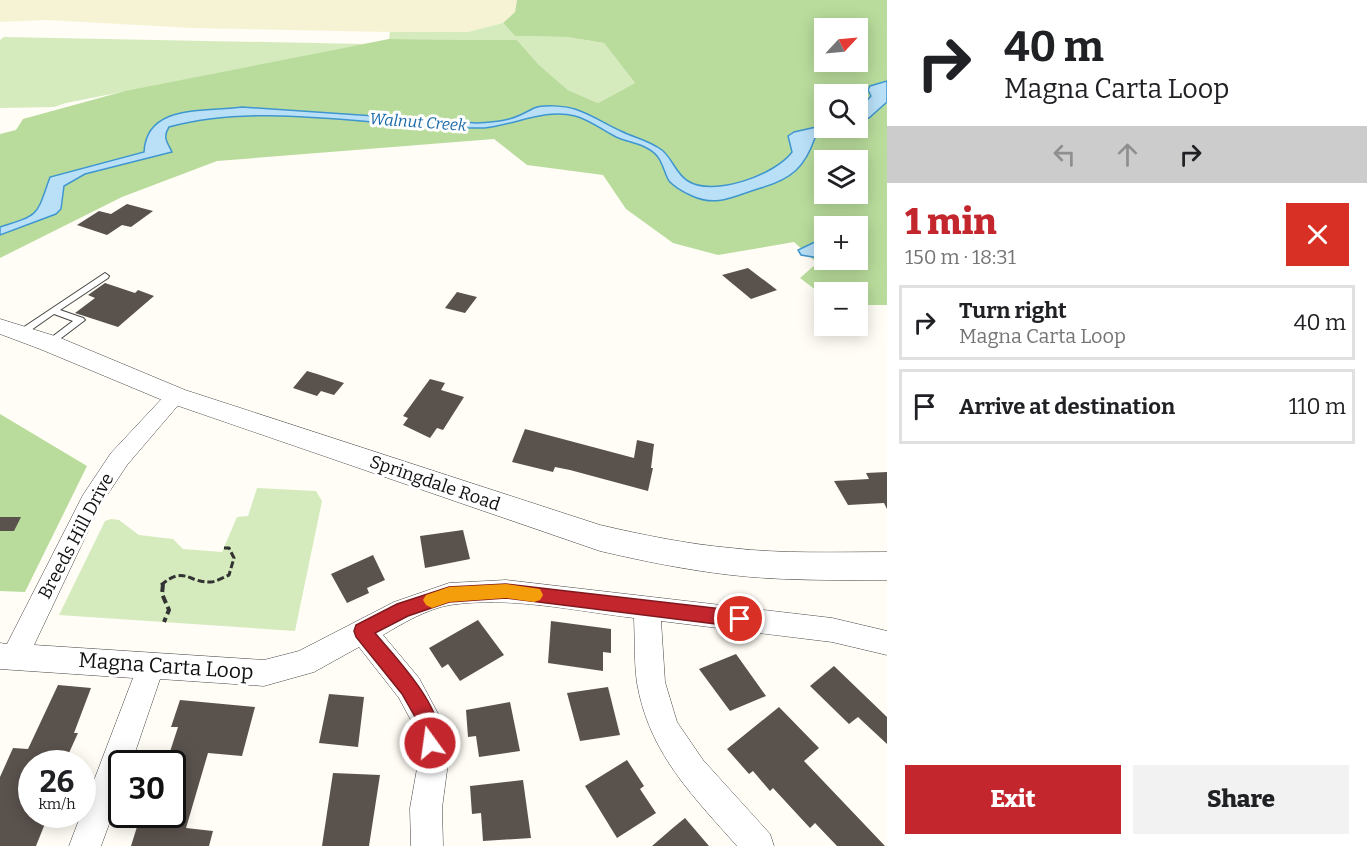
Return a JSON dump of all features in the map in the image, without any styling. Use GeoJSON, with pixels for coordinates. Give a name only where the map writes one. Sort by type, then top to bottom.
{"type":"FeatureCollection","features":[{"type":"Feature","properties":{"kind":"street","name":"Springdale Road"},"geometry":{"type":"LineString","coordinates":[[11,330],[49,343],[176,396],[600,538],[653,551],[712,560],[777,565],[887,566]]}},
{"type":"Feature","properties":{"kind":"street","name":"Breeds Hill Drive"},"geometry":{"type":"LineString","coordinates":[[7,657],[90,501],[119,459],[176,396]]}},
{"type":"Feature","properties":{"kind":"street","name":"Magna Carta Loop"},"geometry":{"type":"LineString","coordinates":[[7,657],[152,664],[264,673],[304,663],[403,610],[449,594],[506,591],[832,630],[887,643]]}},
{"type":"Feature","properties":{"kind":"street"},"geometry":{"type":"LineString","coordinates":[[647,608],[651,682],[664,729],[692,771],[758,846]]}},
{"type":"Feature","properties":{"kind":"street"},"geometry":{"type":"LineString","coordinates":[[363,631],[409,688],[428,723],[433,763],[426,808],[427,846]]}},
{"type":"Feature","properties":{"kind":"street"},"geometry":{"type":"LineString","coordinates":[[85,846],[152,664]]}},
{"type":"Feature","properties":{"kind":"lane"},"geometry":{"type":"LineString","coordinates":[[11,330],[53,311],[105,276]]}},
{"type":"Feature","properties":{"kind":"lane"},"geometry":{"type":"LineString","coordinates":[[49,343],[80,320],[53,311]]}},
{"type":"Feature","properties":{"kind":"path"},"geometry":{"type":"LineString","coordinates":[[164,622],[169,610],[161,585],[172,578],[184,575],[211,582],[229,575],[235,555],[230,548],[224,548]]}},
{"type":"Feature","properties":{"kind":"shaded area"},"geometry":{"type":"Polygon","coordinates":[[[0,0],[517,0],[515,12],[503,23],[468,32],[387,32],[193,28],[46,20],[0,22],[0,0]]]}},
{"type":"Feature","properties":{"kind":"green space"},"geometry":{"type":"Polygon","coordinates":[[[517,0],[887,0],[887,305],[868,305],[868,282],[814,282],[814,289],[800,278],[814,266],[814,270],[868,270],[868,216],[814,216],[814,260],[794,242],[718,255],[673,243],[626,209],[603,175],[527,165],[494,139],[217,161],[122,197],[0,258],[0,134],[16,130],[23,119],[125,91],[389,39],[517,40],[539,65],[568,90],[598,103],[635,83],[604,43],[567,37],[515,36],[503,23],[515,12],[517,0]]]}},
{"type":"Feature","properties":{"kind":"green space"},"geometry":{"type":"Polygon","coordinates":[[[503,23],[515,36],[567,37],[604,43],[635,83],[598,103],[568,90],[539,65],[517,40],[389,39],[390,32],[468,32],[503,23]]]}},
{"type":"Feature","properties":{"kind":"green space"},"geometry":{"type":"Polygon","coordinates":[[[4,37],[364,44],[54,107],[0,108],[0,40],[4,37]]]}},
{"type":"Feature","properties":{"kind":"green space"},"geometry":{"type":"Polygon","coordinates":[[[0,414],[87,466],[25,592],[0,591],[0,414]]]}},
{"type":"Feature","properties":{"kind":"green space"},"geometry":{"type":"Polygon","coordinates":[[[257,488],[316,491],[322,501],[295,631],[59,615],[105,521],[119,520],[139,535],[173,539],[183,549],[222,552],[237,517],[248,516],[257,488]]]}},
{"type":"Feature","properties":{"kind":"water"},"geometry":{"type":"Polygon","coordinates":[[[887,81],[887,102],[868,118],[868,99],[871,96],[868,90],[870,86],[887,81]]]}},
{"type":"Feature","properties":{"kind":"water","name":"Walnut Creek"},"geometry":{"type":"Polygon","coordinates":[[[242,107],[477,123],[509,119],[538,107],[566,107],[581,111],[652,144],[666,154],[688,181],[712,186],[727,185],[758,176],[784,161],[792,152],[788,136],[794,132],[814,127],[815,138],[807,157],[789,176],[727,199],[710,201],[692,196],[674,186],[667,178],[659,159],[648,149],[616,137],[580,118],[564,114],[541,115],[485,128],[286,116],[207,119],[169,127],[166,137],[172,152],[85,174],[64,186],[61,209],[56,214],[0,235],[0,227],[35,212],[50,177],[144,152],[147,136],[155,125],[180,113],[242,107]]]}},
{"type":"Feature","properties":{"kind":"water"},"geometry":{"type":"Polygon","coordinates":[[[814,242],[814,257],[801,255],[798,250],[814,242]]]}},
{"type":"Feature","properties":{"kind":"building"},"geometry":{"type":"Polygon","coordinates":[[[127,204],[153,211],[131,227],[122,225],[107,235],[77,225],[99,211],[111,214],[127,204]]]}},
{"type":"Feature","properties":{"kind":"building"},"geometry":{"type":"Polygon","coordinates":[[[748,268],[777,290],[751,299],[722,275],[748,268]]]}},
{"type":"Feature","properties":{"kind":"building"},"geometry":{"type":"Polygon","coordinates":[[[105,283],[135,293],[138,290],[154,296],[118,327],[75,313],[95,298],[88,295],[105,283]]]}},
{"type":"Feature","properties":{"kind":"building"},"geometry":{"type":"Polygon","coordinates":[[[457,292],[477,297],[465,313],[445,308],[457,292]]]}},
{"type":"Feature","properties":{"kind":"building"},"geometry":{"type":"Polygon","coordinates":[[[307,371],[344,383],[334,395],[321,391],[317,396],[293,388],[307,371]]]}},
{"type":"Feature","properties":{"kind":"building"},"geometry":{"type":"Polygon","coordinates":[[[430,379],[445,383],[441,390],[464,397],[443,430],[437,428],[430,438],[403,425],[408,418],[403,416],[430,379]]]}},
{"type":"Feature","properties":{"kind":"building"},"geometry":{"type":"Polygon","coordinates":[[[525,429],[634,458],[637,440],[654,444],[651,468],[653,468],[648,491],[570,470],[555,467],[553,472],[512,462],[525,429]]]}},
{"type":"Feature","properties":{"kind":"building"},"geometry":{"type":"Polygon","coordinates":[[[887,472],[887,509],[884,503],[848,505],[834,481],[869,479],[866,473],[887,472]]]}},
{"type":"Feature","properties":{"kind":"building"},"geometry":{"type":"Polygon","coordinates":[[[0,517],[21,517],[14,531],[0,531],[0,517]]]}},
{"type":"Feature","properties":{"kind":"building"},"geometry":{"type":"Polygon","coordinates":[[[463,530],[470,559],[425,568],[420,536],[463,530]]]}},
{"type":"Feature","properties":{"kind":"building"},"geometry":{"type":"Polygon","coordinates":[[[373,555],[385,580],[367,588],[369,593],[347,603],[331,574],[373,555]]]}},
{"type":"Feature","properties":{"kind":"building"},"geometry":{"type":"Polygon","coordinates":[[[478,620],[504,655],[460,681],[448,664],[442,668],[429,648],[478,620]]]}},
{"type":"Feature","properties":{"kind":"building"},"geometry":{"type":"Polygon","coordinates":[[[551,621],[611,629],[611,653],[603,652],[603,671],[548,663],[551,621]]]}},
{"type":"Feature","properties":{"kind":"building"},"geometry":{"type":"Polygon","coordinates":[[[736,654],[766,696],[730,711],[699,669],[736,654]]]}},
{"type":"Feature","properties":{"kind":"building"},"geometry":{"type":"Polygon","coordinates":[[[834,666],[887,717],[887,744],[858,717],[849,724],[810,686],[834,666]]]}},
{"type":"Feature","properties":{"kind":"building"},"geometry":{"type":"Polygon","coordinates":[[[58,685],[91,688],[74,733],[78,733],[70,750],[18,750],[18,828],[43,828],[36,846],[0,846],[0,777],[13,748],[28,749],[58,685]]]}},
{"type":"Feature","properties":{"kind":"building"},"geometry":{"type":"Polygon","coordinates":[[[608,687],[620,735],[580,741],[567,693],[608,687]]]}},
{"type":"Feature","properties":{"kind":"building"},"geometry":{"type":"Polygon","coordinates":[[[329,694],[364,697],[358,747],[319,743],[329,694]]]}},
{"type":"Feature","properties":{"kind":"building"},"geometry":{"type":"Polygon","coordinates":[[[180,700],[255,707],[242,756],[208,753],[186,828],[186,750],[171,750],[178,727],[171,727],[180,700]]]}},
{"type":"Feature","properties":{"kind":"building"},"geometry":{"type":"Polygon","coordinates":[[[510,702],[520,751],[479,757],[476,736],[468,737],[466,710],[510,702]]]}},
{"type":"Feature","properties":{"kind":"building"},"geometry":{"type":"Polygon","coordinates":[[[779,707],[819,748],[804,761],[885,846],[837,846],[815,823],[810,828],[773,788],[770,791],[753,771],[749,774],[727,749],[779,707]]]}},
{"type":"Feature","properties":{"kind":"building"},"geometry":{"type":"Polygon","coordinates":[[[627,760],[644,786],[640,789],[656,813],[617,838],[585,786],[627,760]]]}},
{"type":"Feature","properties":{"kind":"building"},"geometry":{"type":"Polygon","coordinates":[[[333,773],[380,775],[369,846],[322,846],[333,773]]]}},
{"type":"Feature","properties":{"kind":"building"},"geometry":{"type":"Polygon","coordinates":[[[523,780],[531,838],[483,841],[481,813],[472,814],[470,786],[523,780]]]}},
{"type":"Feature","properties":{"kind":"building"},"geometry":{"type":"Polygon","coordinates":[[[685,818],[709,846],[652,846],[674,827],[685,818]]]}},
{"type":"Feature","properties":{"kind":"building"},"geometry":{"type":"Polygon","coordinates":[[[137,828],[186,828],[213,831],[209,846],[131,846],[137,828]]]}},
{"type":"Feature","properties":{"kind":"slow traffic"},"geometry":{"type":"LineString","coordinates":[[432,600],[449,594],[506,591],[534,595]]}},
{"type":"Feature","properties":{"kind":"route"},"geometry":{"type":"LineString","coordinates":[[430,743],[428,723],[409,688],[363,631],[403,610],[449,594],[506,591],[740,619]]}}]}
